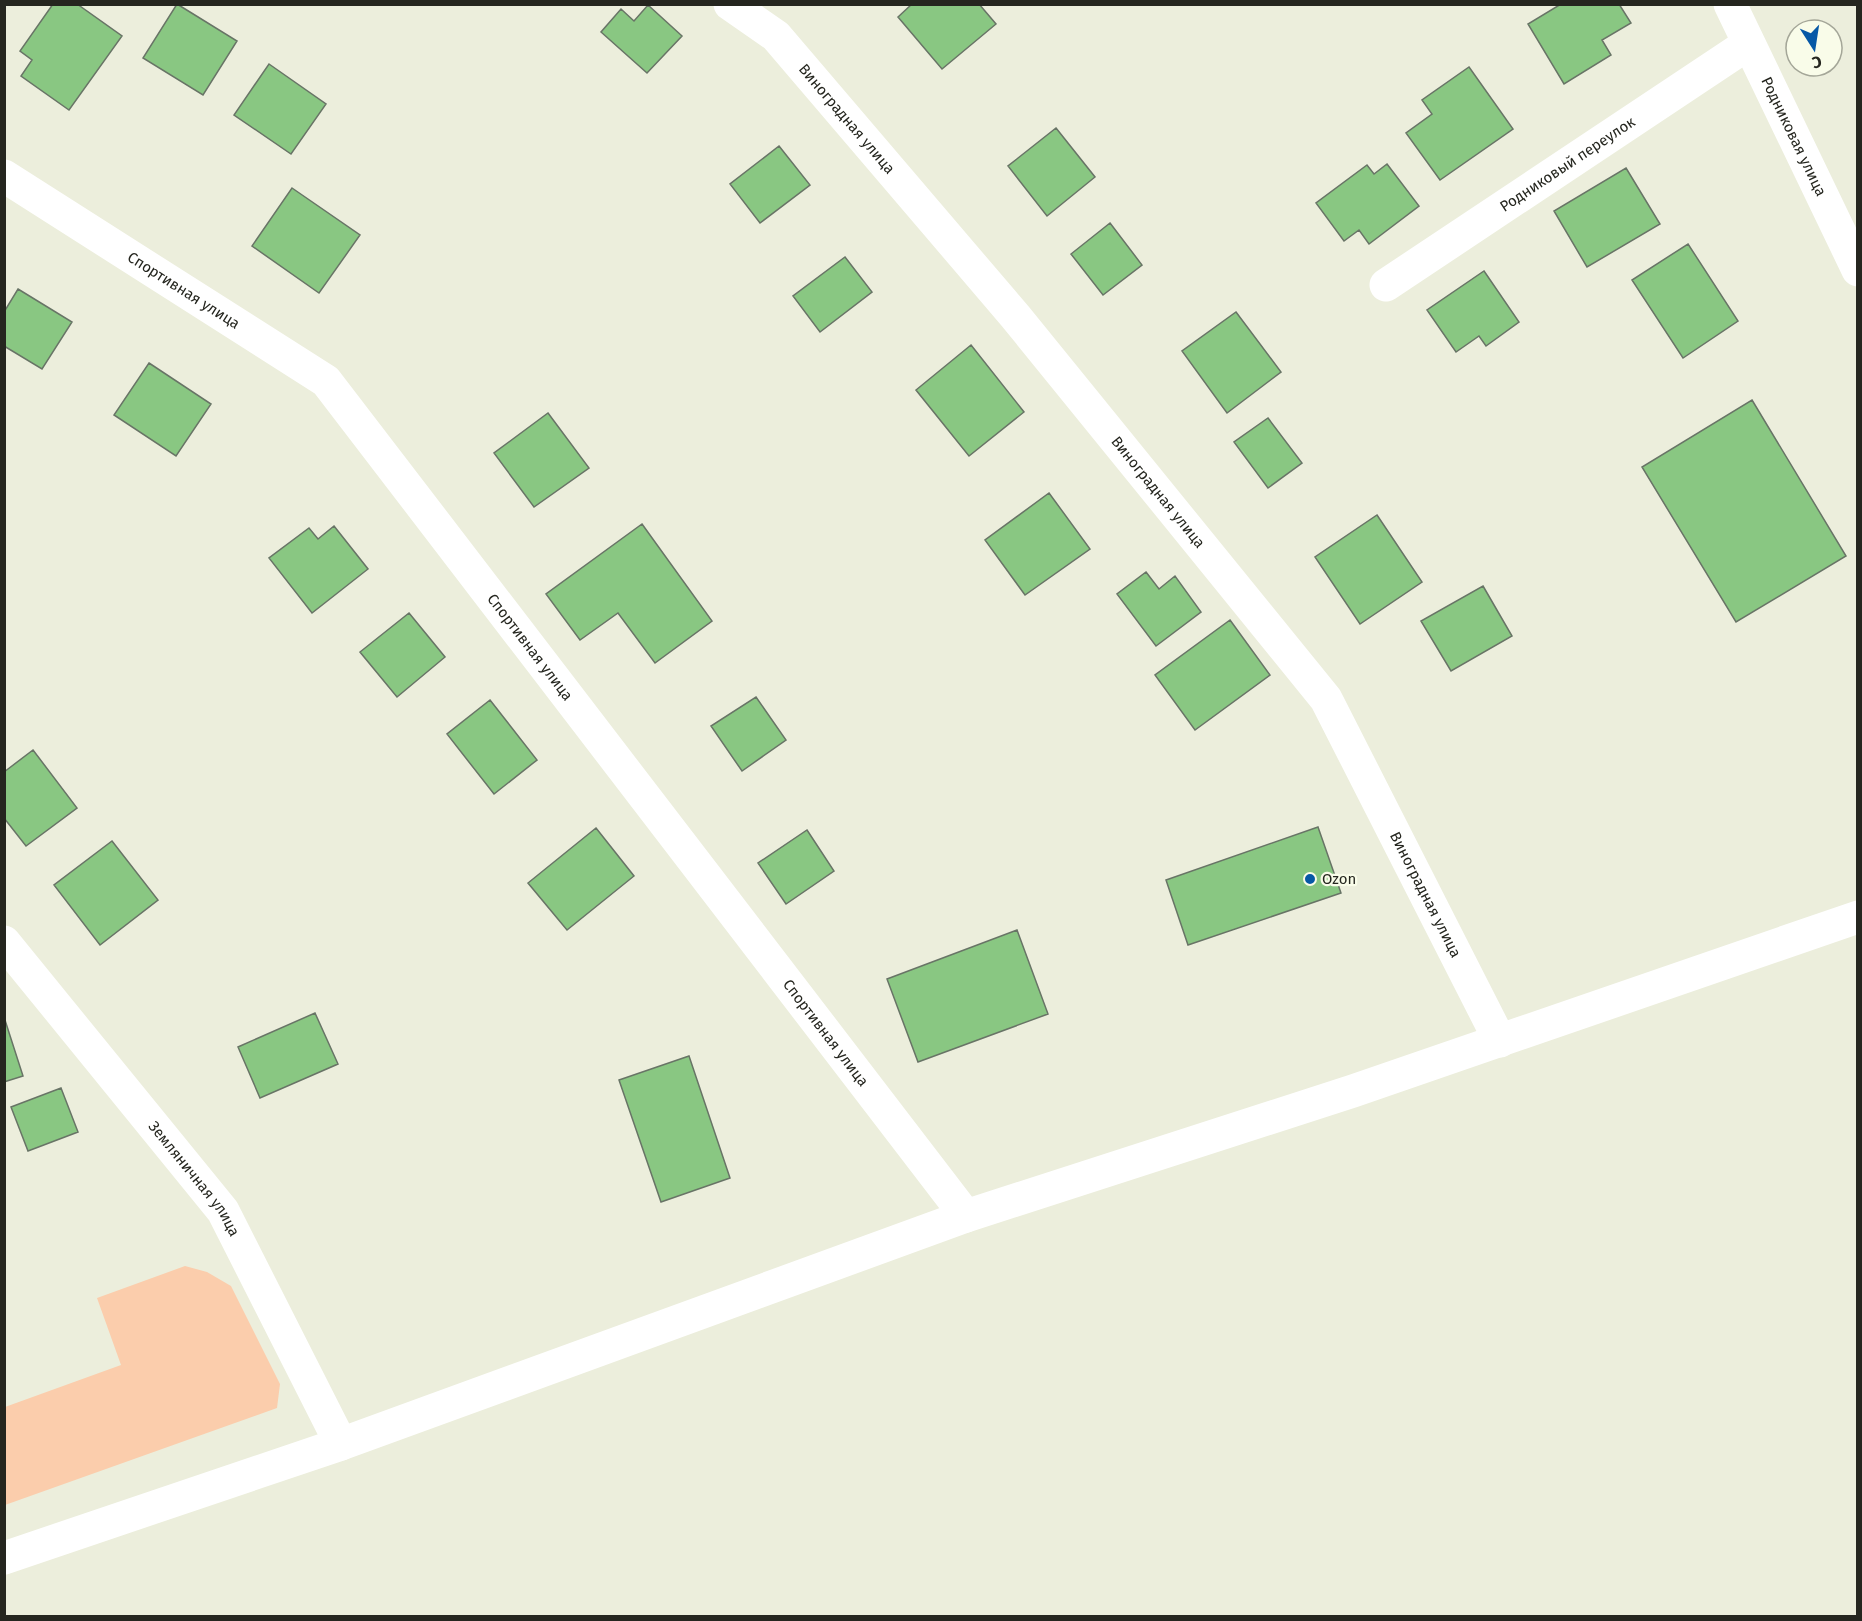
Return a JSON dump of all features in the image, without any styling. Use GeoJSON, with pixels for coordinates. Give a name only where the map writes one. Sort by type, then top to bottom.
{"type":"FeatureCollection","features":[{"type":"Feature","properties":{"kind":"street","name":"Виноградная улица"},"geometry":{"type":"LineString","coordinates":[[730,4],[776,36],[1016,316],[1326,699],[1500,1041]]}},
{"type":"Feature","properties":{"kind":"street","name":"Родниковая улица"},"geometry":{"type":"LineString","coordinates":[[1730,4],[1857,270]]}},
{"type":"Feature","properties":{"kind":"street","name":"Родниковый переулок"},"geometry":{"type":"LineString","coordinates":[[1386,285],[1748,44]]}},
{"type":"Feature","properties":{"kind":"street","name":"Спортивная улица"},"geometry":{"type":"LineString","coordinates":[[4,176],[326,381],[966,1216]]}},
{"type":"Feature","properties":{"kind":"street"},"geometry":{"type":"LineString","coordinates":[[4,1558],[341,1444],[966,1216],[1342,1095],[1857,917]]}},
{"type":"Feature","properties":{"kind":"street","name":"Земляничная улица"},"geometry":{"type":"LineString","coordinates":[[4,942],[223,1211],[341,1444]]}},
{"type":"Feature","properties":{"kind":"shaded area"},"geometry":{"type":"Polygon","coordinates":[[[185,1266],[207,1272],[231,1286],[280,1384],[277,1408],[5,1505],[5,1407],[121,1365],[97,1298],[185,1266]]]}},
{"type":"Feature","properties":{"kind":"building"},"geometry":{"type":"Polygon","coordinates":[[[53,4],[77,4],[122,36],[69,110],[21,76],[32,60],[20,51],[53,4]]]}},
{"type":"Feature","properties":{"kind":"building"},"geometry":{"type":"Polygon","coordinates":[[[177,4],[237,41],[203,95],[143,58],[177,4]]]}},
{"type":"Feature","properties":{"kind":"building"},"geometry":{"type":"Polygon","coordinates":[[[912,4],[979,4],[996,24],[942,69],[898,17],[912,4]]]}},
{"type":"Feature","properties":{"kind":"building"},"geometry":{"type":"Polygon","coordinates":[[[1561,4],[1619,4],[1631,23],[1602,40],[1611,55],[1564,84],[1528,24],[1561,4]]]}},
{"type":"Feature","properties":{"kind":"building"},"geometry":{"type":"Polygon","coordinates":[[[648,5],[682,36],[647,73],[601,32],[621,9],[634,21],[648,5]]]}},
{"type":"Feature","properties":{"kind":"building"},"geometry":{"type":"Polygon","coordinates":[[[269,64],[326,104],[291,154],[234,115],[269,64]]]}},
{"type":"Feature","properties":{"kind":"building"},"geometry":{"type":"Polygon","coordinates":[[[1469,67],[1513,129],[1440,180],[1406,133],[1432,114],[1422,100],[1469,67]]]}},
{"type":"Feature","properties":{"kind":"building"},"geometry":{"type":"Polygon","coordinates":[[[1056,128],[1095,177],[1047,216],[1008,166],[1056,128]]]}},
{"type":"Feature","properties":{"kind":"building"},"geometry":{"type":"Polygon","coordinates":[[[779,146],[810,185],[760,223],[730,184],[779,146]]]}},
{"type":"Feature","properties":{"kind":"building"},"geometry":{"type":"Polygon","coordinates":[[[1387,164],[1419,206],[1369,244],[1359,230],[1344,241],[1316,203],[1367,165],[1374,174],[1387,164]]]}},
{"type":"Feature","properties":{"kind":"building"},"geometry":{"type":"Polygon","coordinates":[[[1626,168],[1660,224],[1587,267],[1554,211],[1626,168]]]}},
{"type":"Feature","properties":{"kind":"building"},"geometry":{"type":"Polygon","coordinates":[[[292,188],[360,235],[319,293],[252,246],[292,188]]]}},
{"type":"Feature","properties":{"kind":"building"},"geometry":{"type":"Polygon","coordinates":[[[1110,223],[1142,265],[1103,295],[1071,254],[1110,223]]]}},
{"type":"Feature","properties":{"kind":"building"},"geometry":{"type":"Polygon","coordinates":[[[1688,244],[1738,321],[1683,358],[1632,280],[1688,244]]]}},
{"type":"Feature","properties":{"kind":"building"},"geometry":{"type":"Polygon","coordinates":[[[845,257],[872,292],[820,332],[793,296],[845,257]]]}},
{"type":"Feature","properties":{"kind":"building"},"geometry":{"type":"Polygon","coordinates":[[[1484,271],[1519,322],[1486,346],[1479,336],[1456,352],[1427,310],[1484,271]]]}},
{"type":"Feature","properties":{"kind":"building"},"geometry":{"type":"Polygon","coordinates":[[[18,289],[72,322],[42,369],[4,346],[4,312],[18,289]]]}},
{"type":"Feature","properties":{"kind":"building"},"geometry":{"type":"Polygon","coordinates":[[[1236,312],[1281,372],[1227,413],[1182,351],[1236,312]]]}},
{"type":"Feature","properties":{"kind":"building"},"geometry":{"type":"Polygon","coordinates":[[[971,345],[1024,412],[969,456],[916,390],[971,345]]]}},
{"type":"Feature","properties":{"kind":"building"},"geometry":{"type":"Polygon","coordinates":[[[149,363],[211,404],[176,456],[114,415],[149,363]]]}},
{"type":"Feature","properties":{"kind":"building"},"geometry":{"type":"Polygon","coordinates":[[[1752,400],[1846,556],[1736,622],[1642,467],[1752,400]]]}},
{"type":"Feature","properties":{"kind":"building"},"geometry":{"type":"Polygon","coordinates":[[[548,413],[589,468],[534,507],[494,453],[548,413]]]}},
{"type":"Feature","properties":{"kind":"building"},"geometry":{"type":"Polygon","coordinates":[[[1268,418],[1302,463],[1268,488],[1234,442],[1268,418]]]}},
{"type":"Feature","properties":{"kind":"building"},"geometry":{"type":"Polygon","coordinates":[[[1049,493],[1090,549],[1025,595],[985,540],[1049,493]]]}},
{"type":"Feature","properties":{"kind":"building"},"geometry":{"type":"Polygon","coordinates":[[[1377,515],[1422,582],[1360,624],[1315,557],[1377,515]]]}},
{"type":"Feature","properties":{"kind":"building"},"geometry":{"type":"Polygon","coordinates":[[[642,524],[712,621],[655,663],[618,613],[580,640],[546,594],[642,524]]]}},
{"type":"Feature","properties":{"kind":"building"},"geometry":{"type":"Polygon","coordinates":[[[334,526],[368,569],[312,613],[269,558],[309,528],[318,539],[334,526]]]}},
{"type":"Feature","properties":{"kind":"building"},"geometry":{"type":"Polygon","coordinates":[[[1146,572],[1159,589],[1175,576],[1201,612],[1156,646],[1117,594],[1146,572]]]}},
{"type":"Feature","properties":{"kind":"building"},"geometry":{"type":"Polygon","coordinates":[[[1483,586],[1512,636],[1451,671],[1421,621],[1483,586]]]}},
{"type":"Feature","properties":{"kind":"building"},"geometry":{"type":"Polygon","coordinates":[[[409,613],[445,657],[397,697],[360,652],[409,613]]]}},
{"type":"Feature","properties":{"kind":"building"},"geometry":{"type":"Polygon","coordinates":[[[1230,620],[1270,675],[1195,730],[1155,675],[1230,620]]]}},
{"type":"Feature","properties":{"kind":"building"},"geometry":{"type":"Polygon","coordinates":[[[756,697],[786,740],[742,771],[711,726],[756,697]]]}},
{"type":"Feature","properties":{"kind":"building"},"geometry":{"type":"Polygon","coordinates":[[[490,700],[537,760],[494,794],[447,734],[490,700]]]}},
{"type":"Feature","properties":{"kind":"building"},"geometry":{"type":"Polygon","coordinates":[[[33,750],[77,808],[26,846],[4,818],[4,772],[33,750]]]}},
{"type":"Feature","properties":{"kind":"building"},"geometry":{"type":"Polygon","coordinates":[[[1318,827],[1341,893],[1188,945],[1166,880],[1318,827]]]}},
{"type":"Feature","properties":{"kind":"building"},"geometry":{"type":"Polygon","coordinates":[[[596,828],[634,876],[567,930],[528,883],[596,828]]]}},
{"type":"Feature","properties":{"kind":"building"},"geometry":{"type":"Polygon","coordinates":[[[807,830],[834,871],[786,904],[758,863],[807,830]]]}},
{"type":"Feature","properties":{"kind":"building"},"geometry":{"type":"Polygon","coordinates":[[[112,841],[158,900],[100,945],[54,885],[112,841]]]}},
{"type":"Feature","properties":{"kind":"building"},"geometry":{"type":"Polygon","coordinates":[[[1017,930],[1048,1014],[918,1062],[887,979],[1017,930]]]}},
{"type":"Feature","properties":{"kind":"building"},"geometry":{"type":"Polygon","coordinates":[[[315,1013],[338,1064],[260,1098],[238,1047],[315,1013]]]}},
{"type":"Feature","properties":{"kind":"building"},"geometry":{"type":"Polygon","coordinates":[[[4,1017],[23,1076],[4,1082],[4,1017]]]}},
{"type":"Feature","properties":{"kind":"building"},"geometry":{"type":"Polygon","coordinates":[[[689,1056],[730,1178],[661,1202],[619,1080],[689,1056]]]}},
{"type":"Feature","properties":{"kind":"building"},"geometry":{"type":"Polygon","coordinates":[[[61,1088],[78,1132],[28,1151],[11,1107],[61,1088]]]}},
{"type":"Feature","properties":{"kind":"place","name":"Ozon"},"geometry":{"type":"Point","coordinates":[1310,879]}}]}
